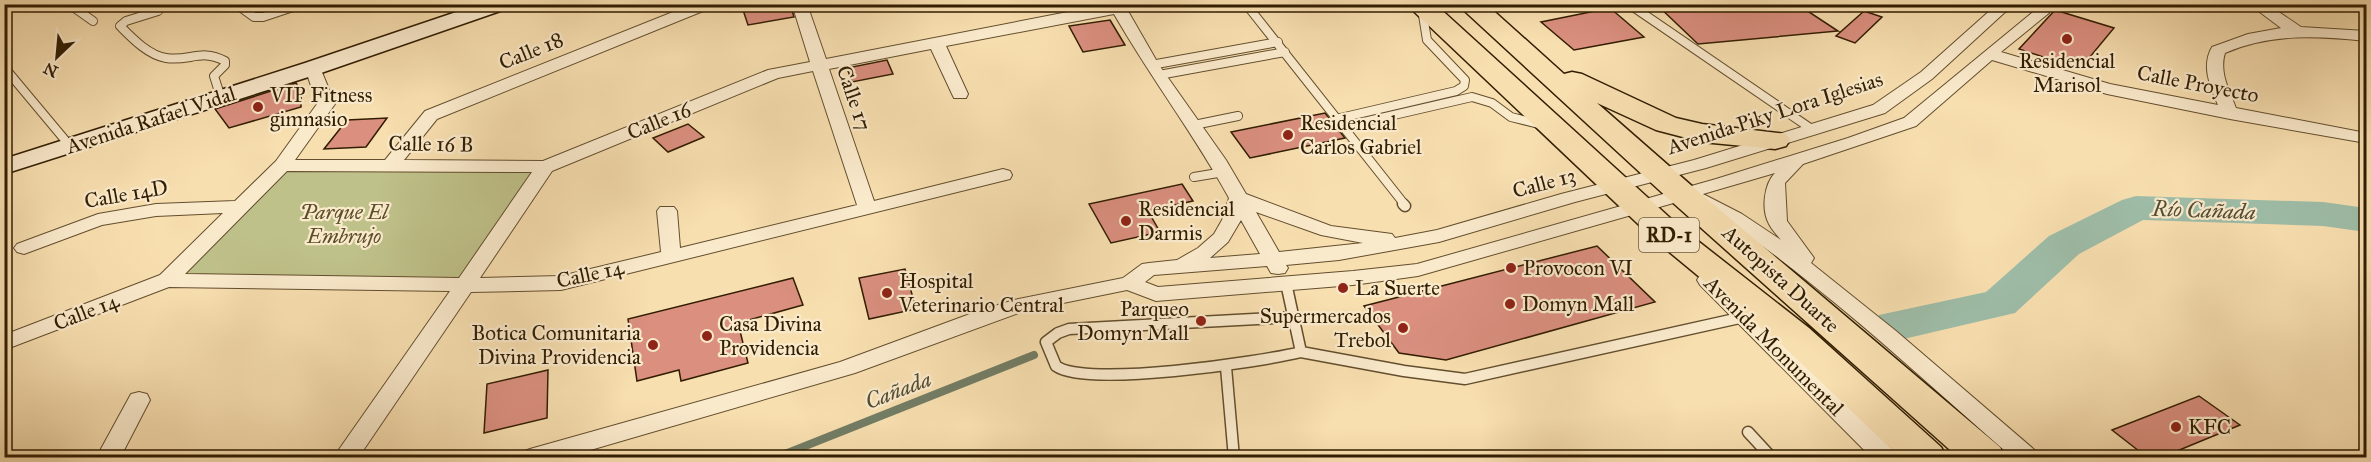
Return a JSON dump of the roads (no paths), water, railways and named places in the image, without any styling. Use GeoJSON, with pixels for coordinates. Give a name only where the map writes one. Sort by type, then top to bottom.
{"type":"FeatureCollection","features":[{"type":"Feature","properties":{"kind":"highway","name":"Autopista Duarte"},"geometry":{"type":"LineString","coordinates":[[1470,4],[1986,458]]}},
{"type":"Feature","properties":{"kind":"highway","name":"Autopista Duarte"},"geometry":{"type":"LineString","coordinates":[[1420,6],[1677,242],[1796,337],[1927,458]]}},
{"type":"Feature","properties":{"kind":"highway"},"geometry":{"type":"LineString","coordinates":[[1533,59],[1589,89],[1666,124],[1730,137],[1775,140]]}},
{"type":"Feature","properties":{"kind":"main road","name":"Avenida Rafael Vidal"},"geometry":{"type":"LineString","coordinates":[[4,167],[313,68],[487,6]]}},
{"type":"Feature","properties":{"kind":"street","name":"Calle 18"},"geometry":{"type":"LineString","coordinates":[[390,166],[431,115],[708,4]]}},
{"type":"Feature","properties":{"kind":"street","name":"Calle 17"},"geometry":{"type":"LineString","coordinates":[[799,4],[867,207]]}},
{"type":"Feature","properties":{"kind":"street"},"geometry":{"type":"LineString","coordinates":[[1129,283],[1156,294],[1353,278],[1418,270],[1672,183],[1797,160],[1910,122],[2021,27],[2041,14],[2039,4]]}},
{"type":"Feature","properties":{"kind":"street"},"geometry":{"type":"LineString","coordinates":[[2256,4],[2296,31]]}},
{"type":"Feature","properties":{"kind":"street","name":"Avenida Piky Lora Iglesias"},"geometry":{"type":"LineString","coordinates":[[1672,183],[1700,164],[1879,109],[1899,98],[2001,6]]}},
{"type":"Feature","properties":{"kind":"street"},"geometry":{"type":"LineString","coordinates":[[2001,6],[2021,27]]}},
{"type":"Feature","properties":{"kind":"street","name":"Calle 16"},"geometry":{"type":"LineString","coordinates":[[545,167],[774,74],[1117,7]]}},
{"type":"Feature","properties":{"kind":"street"},"geometry":{"type":"LineString","coordinates":[[1117,7],[1155,70],[1224,172],[1286,283]]}},
{"type":"Feature","properties":{"kind":"street"},"geometry":{"type":"LineString","coordinates":[[2230,114],[2215,75],[2213,61],[2218,50],[2251,38],[2296,31],[2367,36]]}},
{"type":"Feature","properties":{"kind":"street"},"geometry":{"type":"LineString","coordinates":[[936,42],[960,94]]}},
{"type":"Feature","properties":{"kind":"street","name":"Calle Proyecto"},"geometry":{"type":"LineString","coordinates":[[1989,54],[2107,89],[2367,138]]}},
{"type":"Feature","properties":{"kind":"street","name":"Calle 14"},"geometry":{"type":"LineString","coordinates":[[167,280],[282,165],[326,104],[313,68]]}},
{"type":"Feature","properties":{"kind":"street"},"geometry":{"type":"LineString","coordinates":[[1820,127],[1854,142]]}},
{"type":"Feature","properties":{"kind":"street"},"geometry":{"type":"LineString","coordinates":[[1797,160],[1776,182],[1777,222],[1794,247],[1844,298]]}},
{"type":"Feature","properties":{"kind":"street","name":"Calle 16 B"},"geometry":{"type":"LineString","coordinates":[[282,165],[545,167]]}},
{"type":"Feature","properties":{"kind":"street"},"geometry":{"type":"LineString","coordinates":[[345,458],[397,386],[545,167]]}},
{"type":"Feature","properties":{"kind":"street","name":"Calle 14"},"geometry":{"type":"LineString","coordinates":[[4,343],[167,280],[465,285],[561,283],[1003,175]]}},
{"type":"Feature","properties":{"kind":"street"},"geometry":{"type":"LineString","coordinates":[[1672,183],[1740,219],[1844,298],[2029,458]]}},
{"type":"Feature","properties":{"kind":"street","name":"Calle 13"},"geometry":{"type":"LineString","coordinates":[[1439,236],[1558,201],[1627,197],[1672,183]]}},
{"type":"Feature","properties":{"kind":"street","name":"Avenida Monumental"},"geometry":{"type":"LineString","coordinates":[[1627,197],[1662,236],[1887,458]]}},
{"type":"Feature","properties":{"kind":"street"},"geometry":{"type":"LineString","coordinates":[[1238,198],[1300,223],[1369,238],[1439,236]]}},
{"type":"Feature","properties":{"kind":"street"},"geometry":{"type":"LineString","coordinates":[[1174,267],[1203,255],[1216,245],[1227,233],[1238,198]]}},
{"type":"Feature","properties":{"kind":"street","name":"Calle 14D"},"geometry":{"type":"LineString","coordinates":[[24,248],[98,220],[156,210],[240,207]]}},
{"type":"Feature","properties":{"kind":"street"},"geometry":{"type":"LineString","coordinates":[[667,211],[671,256]]}},
{"type":"Feature","properties":{"kind":"street"},"geometry":{"type":"LineString","coordinates":[[530,458],[847,368],[986,316],[1022,305],[1129,283],[1149,269],[1339,254],[1439,236]]}},
{"type":"Feature","properties":{"kind":"street"},"geometry":{"type":"LineString","coordinates":[[108,458],[139,400]]}},
{"type":"Feature","properties":{"kind":"lane"},"geometry":{"type":"LineString","coordinates":[[69,4],[93,21]]}},
{"type":"Feature","properties":{"kind":"lane"},"geometry":{"type":"LineString","coordinates":[[236,4],[254,17],[302,4]]}},
{"type":"Feature","properties":{"kind":"lane"},"geometry":{"type":"LineString","coordinates":[[1246,4],[1405,206]]}},
{"type":"Feature","properties":{"kind":"lane"},"geometry":{"type":"LineString","coordinates":[[1629,4],[1820,127]]}},
{"type":"Feature","properties":{"kind":"lane"},"geometry":{"type":"LineString","coordinates":[[1336,119],[1456,92],[1464,86],[1465,80],[1427,40],[1420,6]]}},
{"type":"Feature","properties":{"kind":"lane"},"geometry":{"type":"LineString","coordinates":[[158,11],[126,21],[120,26],[157,56],[166,58],[206,53],[225,61],[214,76],[221,98]]}},
{"type":"Feature","properties":{"kind":"lane"},"geometry":{"type":"LineString","coordinates":[[4,18],[7,21],[4,27]]}},
{"type":"Feature","properties":{"kind":"lane"},"geometry":{"type":"LineString","coordinates":[[1155,70],[1278,42]]}},
{"type":"Feature","properties":{"kind":"lane"},"geometry":{"type":"LineString","coordinates":[[1155,70],[1285,52]]}},
{"type":"Feature","properties":{"kind":"lane"},"geometry":{"type":"LineString","coordinates":[[6,69],[70,146]]}},
{"type":"Feature","properties":{"kind":"lane"},"geometry":{"type":"LineString","coordinates":[[1342,127],[1472,97],[1492,103],[1511,117],[1553,128]]}},
{"type":"Feature","properties":{"kind":"lane"},"geometry":{"type":"LineString","coordinates":[[1194,125],[1238,116]]}},
{"type":"Feature","properties":{"kind":"lane"},"geometry":{"type":"LineString","coordinates":[[1194,177],[1224,172]]}},
{"type":"Feature","properties":{"kind":"lane"},"geometry":{"type":"LineString","coordinates":[[1286,283],[1302,352]]}},
{"type":"Feature","properties":{"kind":"lane"},"geometry":{"type":"LineString","coordinates":[[1293,317],[1069,329],[1058,333],[1046,342],[1051,363],[1058,369],[1080,375],[1226,367],[1263,362],[1302,352],[1404,371],[1465,379],[1744,317]]}},
{"type":"Feature","properties":{"kind":"lane"},"geometry":{"type":"LineString","coordinates":[[1226,367],[1234,458]]}},
{"type":"Feature","properties":{"kind":"lane"},"geometry":{"type":"LineString","coordinates":[[1748,432],[1772,458]]}},
{"type":"Feature","properties":{"kind":"waterway","name":"Río Cañada"},"geometry":{"type":"LineString","coordinates":[[1895,326],[2000,303],[2064,245],[2136,208],[2323,214],[2366,220]]}},
{"type":"Feature","properties":{"kind":"waterway","name":"Cañada"},"geometry":{"type":"LineString","coordinates":[[775,458],[1034,355]]}},
{"type":"Feature","properties":{"kind":"place","name":"Residencial Marisol"},"geometry":{"type":"Point","coordinates":[2067,39]}},
{"type":"Feature","properties":{"kind":"place","name":"VIP Fitness gimnasio"},"geometry":{"type":"Point","coordinates":[258,107]}},
{"type":"Feature","properties":{"kind":"place","name":"Residencial Carlos Gabriel"},"geometry":{"type":"Point","coordinates":[1288,135]}},
{"type":"Feature","properties":{"kind":"place","name":"Residencial Darmis"},"geometry":{"type":"Point","coordinates":[1126,221]}},
{"type":"Feature","properties":{"kind":"place","name":"Provocon VI"},"geometry":{"type":"Point","coordinates":[1511,268]}},
{"type":"Feature","properties":{"kind":"place","name":"La Suerte"},"geometry":{"type":"Point","coordinates":[1343,288]}},
{"type":"Feature","properties":{"kind":"place","name":"Hospital Veterinario Central"},"geometry":{"type":"Point","coordinates":[887,293]}},
{"type":"Feature","properties":{"kind":"place","name":"Domyn Mall"},"geometry":{"type":"Point","coordinates":[1510,304]}},
{"type":"Feature","properties":{"kind":"place","name":"Parqueo Domyn Mall"},"geometry":{"type":"Point","coordinates":[1201,321]}},
{"type":"Feature","properties":{"kind":"place","name":"Supermercados Trebol"},"geometry":{"type":"Point","coordinates":[1403,328]}},
{"type":"Feature","properties":{"kind":"place","name":"Casa Divina Providencia"},"geometry":{"type":"Point","coordinates":[707,336]}},
{"type":"Feature","properties":{"kind":"place","name":"Botica Comunitaria Divina Providencia"},"geometry":{"type":"Point","coordinates":[653,345]}},
{"type":"Feature","properties":{"kind":"place","name":"KFC"},"geometry":{"type":"Point","coordinates":[2176,427]}},
{"type":"Feature","properties":{"kind":"park label","name":"Parque El Embrujo"},"geometry":{"type":"Point","coordinates":[344,224]}}]}
